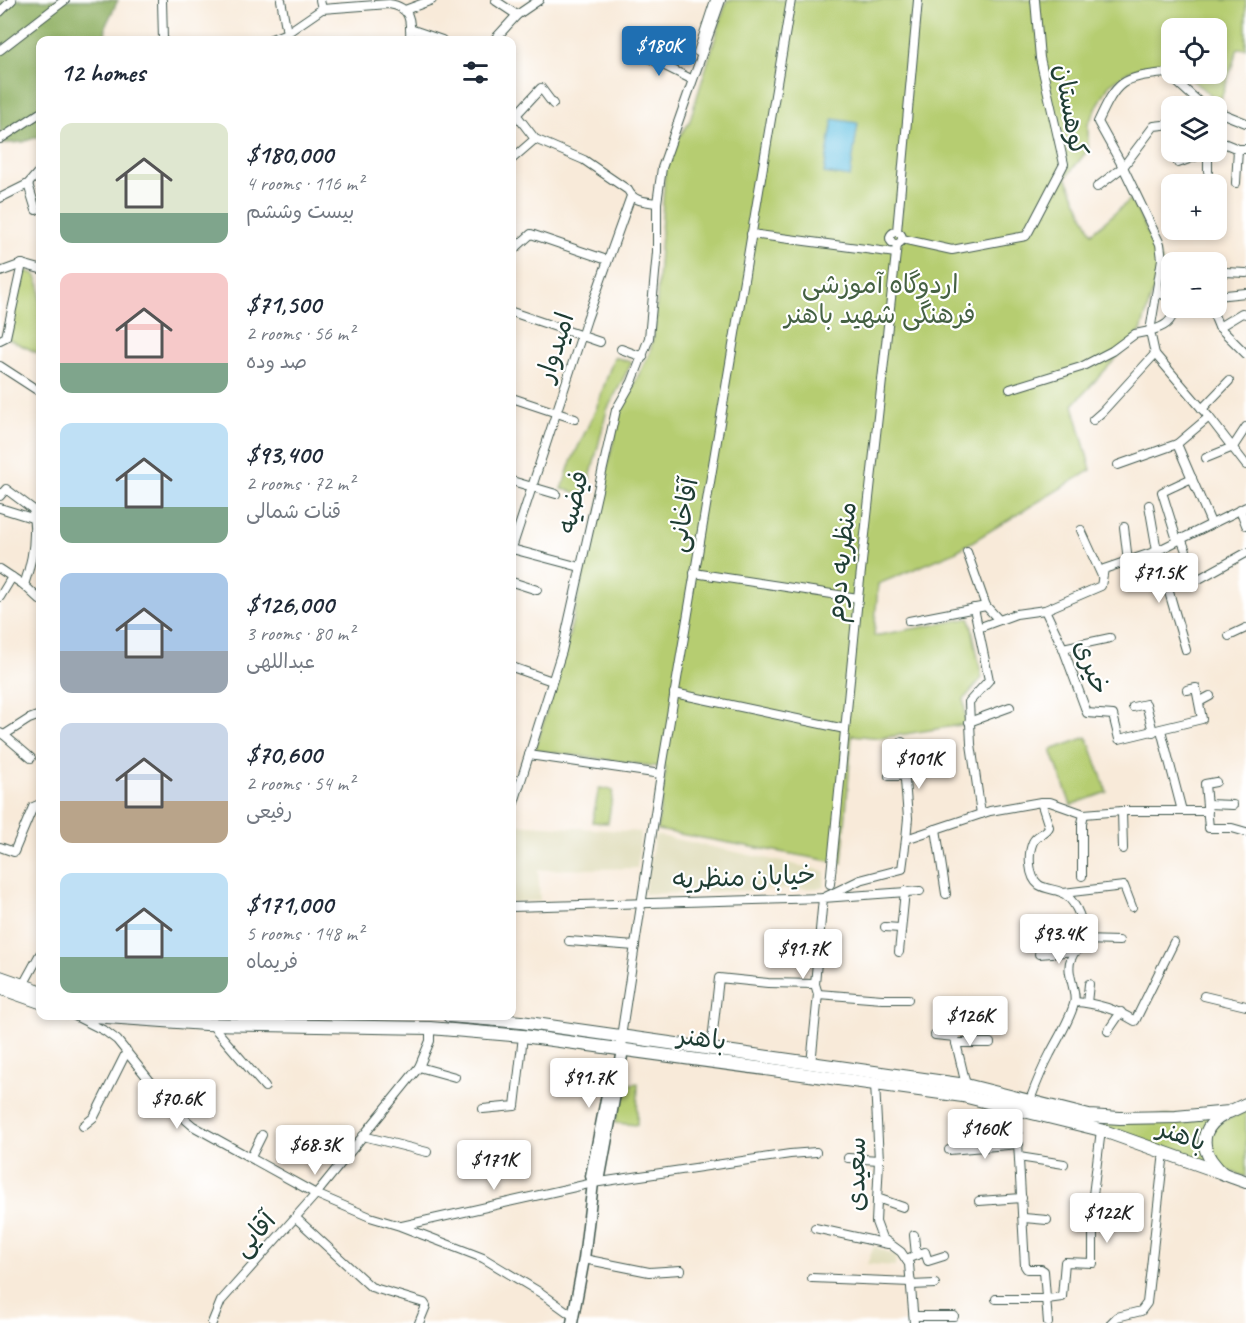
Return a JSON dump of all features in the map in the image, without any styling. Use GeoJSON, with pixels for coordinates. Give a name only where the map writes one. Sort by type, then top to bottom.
{"type":"FeatureCollection","features":[{"type":"Feature","properties":{"kind":"main road"},"geometry":{"type":"LineString","coordinates":[[0,977],[36,990]]}},
{"type":"Feature","properties":{"kind":"main road"},"geometry":{"type":"LineString","coordinates":[[0,988],[36,1001]]}},
{"type":"Feature","properties":{"kind":"main road","name":"باهنر"},"geometry":{"type":"LineString","coordinates":[[194,1020],[211,1024],[430,1022],[523,1036],[711,1050],[966,1085],[1089,1116],[1176,1117],[1229,1112]]}},
{"type":"Feature","properties":{"kind":"main road","name":"باهنر"},"geometry":{"type":"LineString","coordinates":[[497,1020],[521,1022],[620,1044],[963,1096],[1016,1107],[1101,1130],[1246,1182]]}},
{"type":"Feature","properties":{"kind":"main road"},"geometry":{"type":"LineString","coordinates":[[573,1320],[584,1259],[593,1183],[591,1176],[620,1044]]}},
{"type":"Feature","properties":{"kind":"main road"},"geometry":{"type":"LineString","coordinates":[[1222,1173],[1207,1153],[1204,1139],[1208,1127],[1229,1112],[1246,1105]]}},
{"type":"Feature","properties":{"kind":"street"},"geometry":{"type":"LineString","coordinates":[[0,12],[12,0]]}},
{"type":"Feature","properties":{"kind":"street"},"geometry":{"type":"LineString","coordinates":[[0,50],[64,0]]}},
{"type":"Feature","properties":{"kind":"street"},"geometry":{"type":"LineString","coordinates":[[162,0],[164,36]]}},
{"type":"Feature","properties":{"kind":"street"},"geometry":{"type":"LineString","coordinates":[[281,0],[287,33]]}},
{"type":"Feature","properties":{"kind":"street"},"geometry":{"type":"LineString","coordinates":[[320,0],[322,9]]}},
{"type":"Feature","properties":{"kind":"street"},"geometry":{"type":"LineString","coordinates":[[279,36],[322,9],[389,4],[405,10],[432,0]]}},
{"type":"Feature","properties":{"kind":"street"},"geometry":{"type":"LineString","coordinates":[[496,0],[517,15]]}},
{"type":"Feature","properties":{"kind":"street"},"geometry":{"type":"LineString","coordinates":[[498,36],[517,15],[539,0]]}},
{"type":"Feature","properties":{"kind":"street"},"geometry":{"type":"LineString","coordinates":[[516,115],[535,139],[584,160],[628,190],[634,198],[655,203],[660,168],[715,0]]}},
{"type":"Feature","properties":{"kind":"street"},"geometry":{"type":"LineString","coordinates":[[660,168],[721,0]]}},
{"type":"Feature","properties":{"kind":"street","name":"آقاخانی"},"geometry":{"type":"LineString","coordinates":[[620,1044],[674,693],[790,0]]}},
{"type":"Feature","properties":{"kind":"street","name":"منظریه دوم"},"geometry":{"type":"LineString","coordinates":[[830,884],[858,598],[899,238],[918,0]]}},
{"type":"Feature","properties":{"kind":"street","name":"کوهستان"},"geometry":{"type":"LineString","coordinates":[[899,238],[952,250],[1026,236],[1029,231],[1064,164],[1040,58],[1035,0]]}},
{"type":"Feature","properties":{"kind":"street"},"geometry":{"type":"LineString","coordinates":[[405,10],[410,36]]}},
{"type":"Feature","properties":{"kind":"street"},"geometry":{"type":"LineString","coordinates":[[410,29],[430,36]]}},
{"type":"Feature","properties":{"kind":"street"},"geometry":{"type":"LineString","coordinates":[[639,53],[689,78]]}},
{"type":"Feature","properties":{"kind":"street"},"geometry":{"type":"LineString","coordinates":[[1191,96],[1167,73],[1138,75],[1114,88],[1098,122],[1123,167],[1160,244],[1162,259],[1150,331],[1155,354],[1209,417],[1246,465]]}},
{"type":"Feature","properties":{"kind":"street"},"geometry":{"type":"LineString","coordinates":[[516,110],[541,88],[553,104]]}},
{"type":"Feature","properties":{"kind":"street"},"geometry":{"type":"LineString","coordinates":[[1227,115],[1246,123]]}},
{"type":"Feature","properties":{"kind":"street"},"geometry":{"type":"LineString","coordinates":[[0,139],[36,116]]}},
{"type":"Feature","properties":{"kind":"street"},"geometry":{"type":"LineString","coordinates":[[1097,187],[1123,167],[1154,126],[1161,125]]}},
{"type":"Feature","properties":{"kind":"street"},"geometry":{"type":"LineString","coordinates":[[516,156],[535,139]]}},
{"type":"Feature","properties":{"kind":"street"},"geometry":{"type":"LineString","coordinates":[[1227,144],[1242,149],[1236,183]]}},
{"type":"Feature","properties":{"kind":"street"},"geometry":{"type":"LineString","coordinates":[[1178,164],[1183,162]]}},
{"type":"Feature","properties":{"kind":"street"},"geometry":{"type":"LineString","coordinates":[[1208,162],[1208,171]]}},
{"type":"Feature","properties":{"kind":"street"},"geometry":{"type":"LineString","coordinates":[[0,198],[28,184],[36,175]]}},
{"type":"Feature","properties":{"kind":"street"},"geometry":{"type":"LineString","coordinates":[[28,184],[36,210]]}},
{"type":"Feature","properties":{"kind":"street","name":"امیدوار"},"geometry":{"type":"LineString","coordinates":[[516,535],[581,336],[608,260],[634,198]]}},
{"type":"Feature","properties":{"kind":"street","name":"فیضیه"},"geometry":{"type":"LineString","coordinates":[[516,796],[562,651],[616,410],[643,357],[649,338],[655,273],[655,203]]}},
{"type":"Feature","properties":{"kind":"street"},"geometry":{"type":"LineString","coordinates":[[516,247],[531,234],[608,260]]}},
{"type":"Feature","properties":{"kind":"street"},"geometry":{"type":"LineString","coordinates":[[751,234],[896,253]]}},
{"type":"Feature","properties":{"kind":"street"},"geometry":{"type":"LineString","coordinates":[[0,340],[6,337],[22,264]]}},
{"type":"Feature","properties":{"kind":"street"},"geometry":{"type":"LineString","coordinates":[[0,272],[22,264],[36,268]]}},
{"type":"Feature","properties":{"kind":"street"},"geometry":{"type":"LineString","coordinates":[[1227,272],[1246,273]]}},
{"type":"Feature","properties":{"kind":"street"},"geometry":{"type":"LineString","coordinates":[[1157,291],[1161,293]]}},
{"type":"Feature","properties":{"kind":"street"},"geometry":{"type":"LineString","coordinates":[[1227,295],[1246,293]]}},
{"type":"Feature","properties":{"kind":"street"},"geometry":{"type":"LineString","coordinates":[[516,313],[600,342]]}},
{"type":"Feature","properties":{"kind":"street"},"geometry":{"type":"LineString","coordinates":[[1219,327],[1246,314]]}},
{"type":"Feature","properties":{"kind":"street"},"geometry":{"type":"LineString","coordinates":[[1010,389],[1081,367],[1112,351],[1135,334],[1165,326],[1172,318]]}},
{"type":"Feature","properties":{"kind":"street"},"geometry":{"type":"LineString","coordinates":[[1215,318],[1219,327],[1246,354]]}},
{"type":"Feature","properties":{"kind":"street"},"geometry":{"type":"LineString","coordinates":[[621,349],[643,357]]}},
{"type":"Feature","properties":{"kind":"street"},"geometry":{"type":"LineString","coordinates":[[1092,420],[1155,354]]}},
{"type":"Feature","properties":{"kind":"street"},"geometry":{"type":"LineString","coordinates":[[0,366],[36,389]]}},
{"type":"Feature","properties":{"kind":"street"},"geometry":{"type":"LineString","coordinates":[[1202,409],[1229,381]]}},
{"type":"Feature","properties":{"kind":"street"},"geometry":{"type":"LineString","coordinates":[[516,399],[575,419]]}},
{"type":"Feature","properties":{"kind":"street"},"geometry":{"type":"LineString","coordinates":[[1118,465],[1177,444],[1209,417]]}},
{"type":"Feature","properties":{"kind":"street"},"geometry":{"type":"LineString","coordinates":[[1206,458],[1233,447],[1246,427]]}},
{"type":"Feature","properties":{"kind":"street"},"geometry":{"type":"LineString","coordinates":[[1177,444],[1211,523]]}},
{"type":"Feature","properties":{"kind":"street"},"geometry":{"type":"LineString","coordinates":[[1192,478],[1162,492],[1197,580],[1246,553]]}},
{"type":"Feature","properties":{"kind":"street"},"geometry":{"type":"LineString","coordinates":[[516,482],[556,494]]}},
{"type":"Feature","properties":{"kind":"street"},"geometry":{"type":"LineString","coordinates":[[0,496],[6,489],[36,518],[34,547],[24,585]]}},
{"type":"Feature","properties":{"kind":"street"},"geometry":{"type":"LineString","coordinates":[[1149,505],[1157,551],[1186,650]]}},
{"type":"Feature","properties":{"kind":"street"},"geometry":{"type":"LineString","coordinates":[[0,508],[36,518]]}},
{"type":"Feature","properties":{"kind":"street"},"geometry":{"type":"LineString","coordinates":[[978,628],[1016,614],[1045,610],[1101,586],[1104,569],[1157,551],[1243,508],[1246,525]]}},
{"type":"Feature","properties":{"kind":"street"},"geometry":{"type":"LineString","coordinates":[[1124,527],[1128,561]]}},
{"type":"Feature","properties":{"kind":"street"},"geometry":{"type":"LineString","coordinates":[[1081,530],[1102,576]]}},
{"type":"Feature","properties":{"kind":"street"},"geometry":{"type":"LineString","coordinates":[[516,549],[580,567]]}},
{"type":"Feature","properties":{"kind":"street"},"geometry":{"type":"LineString","coordinates":[[967,552],[986,606],[999,620]]}},
{"type":"Feature","properties":{"kind":"street"},"geometry":{"type":"LineString","coordinates":[[0,569],[36,596]]}},
{"type":"Feature","properties":{"kind":"street"},"geometry":{"type":"LineString","coordinates":[[694,573],[858,598]]}},
{"type":"Feature","properties":{"kind":"street"},"geometry":{"type":"LineString","coordinates":[[0,597],[12,577]]}},
{"type":"Feature","properties":{"kind":"street"},"geometry":{"type":"LineString","coordinates":[[516,583],[537,590]]}},
{"type":"Feature","properties":{"kind":"street"},"geometry":{"type":"LineString","coordinates":[[909,621],[986,606]]}},
{"type":"Feature","properties":{"kind":"street"},"geometry":{"type":"LineString","coordinates":[[974,608],[989,680],[969,702],[969,722],[981,814]]}},
{"type":"Feature","properties":{"kind":"street","name":"خیری"},"geometry":{"type":"LineString","coordinates":[[1045,610],[1063,648],[1087,713],[1113,715],[1119,739],[1202,719],[1198,702]]}},
{"type":"Feature","properties":{"kind":"street"},"geometry":{"type":"LineString","coordinates":[[1229,636],[1246,628]]}},
{"type":"Feature","properties":{"kind":"street"},"geometry":{"type":"LineString","coordinates":[[1063,648],[1110,638]]}},
{"type":"Feature","properties":{"kind":"street"},"geometry":{"type":"LineString","coordinates":[[516,668],[552,681]]}},
{"type":"Feature","properties":{"kind":"street"},"geometry":{"type":"LineString","coordinates":[[1187,690],[1196,688],[1198,702],[1210,696]]}},
{"type":"Feature","properties":{"kind":"street"},"geometry":{"type":"LineString","coordinates":[[674,693],[845,729]]}},
{"type":"Feature","properties":{"kind":"street"},"geometry":{"type":"LineString","coordinates":[[1133,707],[1146,704],[1157,731],[1182,811]]}},
{"type":"Feature","properties":{"kind":"street"},"geometry":{"type":"LineString","coordinates":[[969,722],[1010,707]]}},
{"type":"Feature","properties":{"kind":"street"},"geometry":{"type":"LineString","coordinates":[[31,758],[2,734],[36,716]]}},
{"type":"Feature","properties":{"kind":"street"},"geometry":{"type":"LineString","coordinates":[[902,742],[908,818],[906,839],[981,814],[1041,802],[1050,802],[1084,814],[1122,811],[1182,811],[1233,805]]}},
{"type":"Feature","properties":{"kind":"street"},"geometry":{"type":"LineString","coordinates":[[529,755],[661,774]]}},
{"type":"Feature","properties":{"kind":"street"},"geometry":{"type":"LineString","coordinates":[[889,776],[905,776]]}},
{"type":"Feature","properties":{"kind":"street"},"geometry":{"type":"LineString","coordinates":[[1216,782],[1205,784],[1209,828],[1232,828],[1246,832]]}},
{"type":"Feature","properties":{"kind":"street"},"geometry":{"type":"LineString","coordinates":[[1041,802],[1049,827],[1047,831],[1036,837],[1030,857],[1032,875],[1041,887],[1063,893],[1124,886],[1132,907]]}},
{"type":"Feature","properties":{"kind":"street"},"geometry":{"type":"LineString","coordinates":[[0,847],[14,852],[33,807],[36,806]]}},
{"type":"Feature","properties":{"kind":"street"},"geometry":{"type":"LineString","coordinates":[[1122,811],[1123,849]]}},
{"type":"Feature","properties":{"kind":"street"},"geometry":{"type":"LineString","coordinates":[[1082,876],[1084,814]]}},
{"type":"Feature","properties":{"kind":"street"},"geometry":{"type":"LineString","coordinates":[[936,829],[946,894]]}},
{"type":"Feature","properties":{"kind":"street","name":"خیابان منظریه"},"geometry":{"type":"LineString","coordinates":[[516,907],[823,898],[860,880],[902,869],[906,839]]}},
{"type":"Feature","properties":{"kind":"street"},"geometry":{"type":"LineString","coordinates":[[899,952],[905,891]]}},
{"type":"Feature","properties":{"kind":"street"},"geometry":{"type":"LineString","coordinates":[[811,1064],[818,994],[815,984],[823,898],[920,891]]}},
{"type":"Feature","properties":{"kind":"street"},"geometry":{"type":"LineString","coordinates":[[1030,1100],[1041,1071],[1063,1032],[1075,1002],[1070,960],[1082,940],[1083,930],[1080,915],[1071,900],[1063,893]]}},
{"type":"Feature","properties":{"kind":"street"},"geometry":{"type":"LineString","coordinates":[[885,927],[900,928]]}},
{"type":"Feature","properties":{"kind":"street"},"geometry":{"type":"LineString","coordinates":[[1082,940],[1119,941]]}},
{"type":"Feature","properties":{"kind":"street"},"geometry":{"type":"LineString","coordinates":[[569,941],[635,946]]}},
{"type":"Feature","properties":{"kind":"street"},"geometry":{"type":"LineString","coordinates":[[1075,1002],[1121,1012],[1136,1021],[1174,942]]}},
{"type":"Feature","properties":{"kind":"street"},"geometry":{"type":"LineString","coordinates":[[1039,954],[1077,951]]}},
{"type":"Feature","properties":{"kind":"street"},"geometry":{"type":"LineString","coordinates":[[23,985],[36,961]]}},
{"type":"Feature","properties":{"kind":"street"},"geometry":{"type":"LineString","coordinates":[[711,1050],[719,978],[768,983],[815,984]]}},
{"type":"Feature","properties":{"kind":"street"},"geometry":{"type":"LineString","coordinates":[[1087,1003],[1089,984]]}},
{"type":"Feature","properties":{"kind":"street"},"geometry":{"type":"LineString","coordinates":[[818,994],[908,999]]}},
{"type":"Feature","properties":{"kind":"street"},"geometry":{"type":"LineString","coordinates":[[1204,996],[1246,1006]]}},
{"type":"Feature","properties":{"kind":"street"},"geometry":{"type":"LineString","coordinates":[[1108,1030],[1121,1012]]}},
{"type":"Feature","properties":{"kind":"street"},"geometry":{"type":"LineString","coordinates":[[951,1013],[966,1085]]}},
{"type":"Feature","properties":{"kind":"street"},"geometry":{"type":"LineString","coordinates":[[83,1020],[117,1040],[171,1107],[193,1126],[316,1194],[370,1217],[483,1257],[541,1293],[573,1320]]}},
{"type":"Feature","properties":{"kind":"street","name":"آقایی"},"geometry":{"type":"LineString","coordinates":[[212,1323],[221,1301],[296,1218],[419,1067],[430,1041],[430,1022]]}},
{"type":"Feature","properties":{"kind":"street"},"geometry":{"type":"LineString","coordinates":[[211,1024],[266,1087]]}},
{"type":"Feature","properties":{"kind":"street"},"geometry":{"type":"LineString","coordinates":[[935,1035],[955,1040],[990,1043]]}},
{"type":"Feature","properties":{"kind":"street"},"geometry":{"type":"LineString","coordinates":[[483,1109],[515,1106],[523,1036]]}},
{"type":"Feature","properties":{"kind":"street"},"geometry":{"type":"LineString","coordinates":[[82,1126],[94,1117],[127,1051]]}},
{"type":"Feature","properties":{"kind":"street"},"geometry":{"type":"LineString","coordinates":[[419,1067],[455,1077]]}},
{"type":"Feature","properties":{"kind":"street","name":"سعیدی"},"geometry":{"type":"LineString","coordinates":[[875,1084],[879,1160],[876,1222],[878,1231],[906,1259]]}},
{"type":"Feature","properties":{"kind":"street"},"geometry":{"type":"LineString","coordinates":[[1016,1107],[1026,1266],[1027,1269],[1044,1271],[1048,1323]]}},
{"type":"Feature","properties":{"kind":"street"},"geometry":{"type":"LineString","coordinates":[[996,1299],[1062,1297],[1065,1262],[1091,1263],[1094,1261],[1093,1195],[1101,1130]]}},
{"type":"Feature","properties":{"kind":"street"},"geometry":{"type":"LineString","coordinates":[[251,1157],[262,1135]]}},
{"type":"Feature","properties":{"kind":"street"},"geometry":{"type":"LineString","coordinates":[[363,1136],[427,1152]]}},
{"type":"Feature","properties":{"kind":"street"},"geometry":{"type":"LineString","coordinates":[[949,1150],[1018,1144]]}},
{"type":"Feature","properties":{"kind":"street"},"geometry":{"type":"LineString","coordinates":[[400,1226],[593,1183],[816,1152]]}},
{"type":"Feature","properties":{"kind":"street"},"geometry":{"type":"LineString","coordinates":[[1112,1323],[1117,1317],[1141,1311],[1147,1303],[1164,1152]]}},
{"type":"Feature","properties":{"kind":"street"},"geometry":{"type":"LineString","coordinates":[[1019,1157],[1064,1164]]}},
{"type":"Feature","properties":{"kind":"street"},"geometry":{"type":"LineString","coordinates":[[848,1158],[879,1160]]}},
{"type":"Feature","properties":{"kind":"street"},"geometry":{"type":"LineString","coordinates":[[877,1198],[903,1207]]}},
{"type":"Feature","properties":{"kind":"street"},"geometry":{"type":"LineString","coordinates":[[979,1201],[1022,1198]]}},
{"type":"Feature","properties":{"kind":"street"},"geometry":{"type":"LineString","coordinates":[[296,1218],[371,1287],[424,1303],[426,1306],[419,1323]]}},
{"type":"Feature","properties":{"kind":"street"},"geometry":{"type":"LineString","coordinates":[[1024,1218],[1047,1220]]}},
{"type":"Feature","properties":{"kind":"street"},"geometry":{"type":"LineString","coordinates":[[815,1228],[890,1244]]}},
{"type":"Feature","properties":{"kind":"street"},"geometry":{"type":"LineString","coordinates":[[914,1234],[916,1255]]}},
{"type":"Feature","properties":{"kind":"street"},"geometry":{"type":"LineString","coordinates":[[944,1256],[928,1261],[925,1252],[906,1259],[909,1264],[914,1319],[954,1316]]}},
{"type":"Feature","properties":{"kind":"street"},"geometry":{"type":"LineString","coordinates":[[584,1259],[649,1272],[681,1270]]}},
{"type":"Feature","properties":{"kind":"street"},"geometry":{"type":"LineString","coordinates":[[812,1278],[935,1284]]}},
{"type":"Feature","properties":{"kind":"shaded area"},"geometry":{"type":"Polygon","coordinates":[[[516,824],[641,832],[637,868],[538,870],[540,901],[516,902],[516,824]]]}},
{"type":"Feature","properties":{"kind":"shaded area"},"geometry":{"type":"Polygon","coordinates":[[[655,835],[825,871],[824,886],[822,888],[644,894],[655,835]]]}},
{"type":"Feature","properties":{"kind":"shaded area"},"geometry":{"type":"Polygon","coordinates":[[[874,1246],[896,1256],[895,1266],[867,1264],[874,1246]]]}},
{"type":"Feature","properties":{"kind":"green space"},"geometry":{"type":"Polygon","coordinates":[[[0,0],[118,0],[106,25],[105,36],[36,36],[36,137],[23,142],[0,144],[0,0]]]}},
{"type":"Feature","properties":{"kind":"green space","name":"اردوگاه آموزشی فرهنگی شهید باهنر"},"geometry":{"type":"Polygon","coordinates":[[[727,0],[1246,0],[1246,49],[1238,48],[1227,81],[1227,18],[1161,18],[1161,66],[1129,71],[1109,85],[1088,124],[1088,150],[1066,177],[1092,233],[1131,199],[1161,259],[1141,331],[1073,405],[1091,470],[955,552],[878,584],[874,636],[970,618],[982,678],[964,699],[966,724],[881,738],[852,735],[842,863],[657,830],[666,768],[535,750],[569,636],[620,412],[650,352],[655,328],[665,170],[674,144],[689,123],[727,0]]]}},
{"type":"Feature","properties":{"kind":"green space","name":"اردوگاه آموزشی فرهنگی شهید باهنر"},"geometry":{"type":"Polygon","coordinates":[[[1197,84],[1226,84],[1222,96],[1212,96],[1197,84]]]}},
{"type":"Feature","properties":{"kind":"green space"},"geometry":{"type":"Polygon","coordinates":[[[24,270],[36,276],[36,352],[8,339],[24,270]]]}},
{"type":"Feature","properties":{"kind":"green space"},"geometry":{"type":"Polygon","coordinates":[[[614,357],[632,362],[607,410],[586,495],[562,489],[570,464],[596,409],[614,357]]]}},
{"type":"Feature","properties":{"kind":"green space"},"geometry":{"type":"Polygon","coordinates":[[[1087,737],[1107,792],[1071,805],[1051,750],[1087,737]]]}},
{"type":"Feature","properties":{"kind":"green space"},"geometry":{"type":"Polygon","coordinates":[[[599,788],[613,790],[608,823],[592,822],[599,788]]]}},
{"type":"Feature","properties":{"kind":"green space"},"geometry":{"type":"Polygon","coordinates":[[[638,1083],[637,1125],[615,1123],[624,1085],[638,1083]]]}},
{"type":"Feature","properties":{"kind":"green space"},"geometry":{"type":"Polygon","coordinates":[[[1246,1111],[1246,1177],[1223,1169],[1208,1146],[1210,1130],[1216,1124],[1246,1111]]]}},
{"type":"Feature","properties":{"kind":"green space"},"geometry":{"type":"Polygon","coordinates":[[[1069,1116],[1213,1116],[1206,1125],[1213,1166],[1069,1116]]]}},
{"type":"Feature","properties":{"kind":"water"},"geometry":{"type":"Polygon","coordinates":[[[833,119],[858,123],[850,177],[824,173],[833,119]]]}}]}
